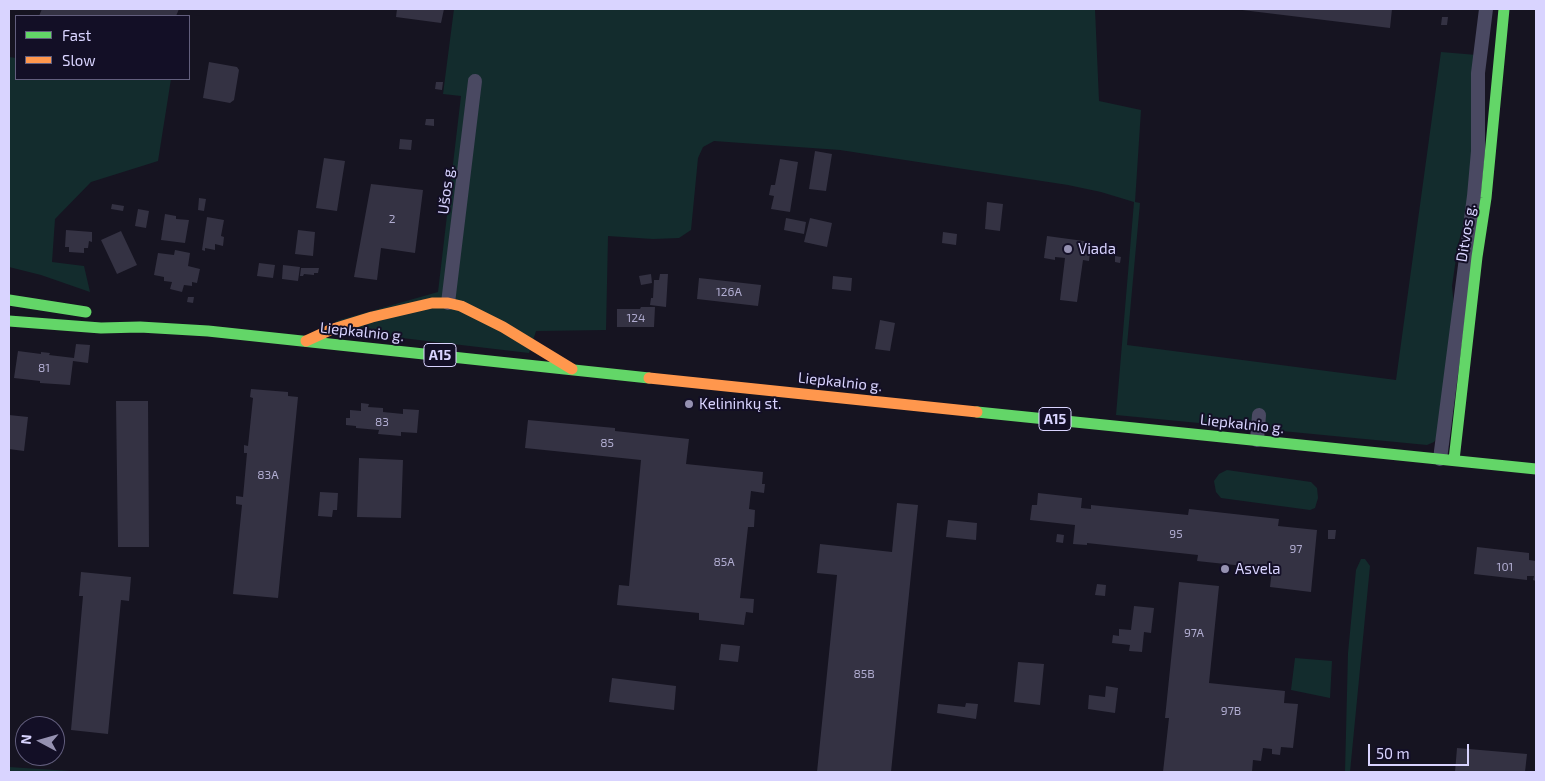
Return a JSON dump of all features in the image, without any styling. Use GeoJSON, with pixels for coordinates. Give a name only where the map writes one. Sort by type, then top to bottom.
{"type":"FeatureCollection","features":[{"type":"Feature","properties":{"kind":"main road","name":"Ditvos g."},"geometry":{"type":"LineString","coordinates":[[1447,460],[1486,198],[1504,9]]}},
{"type":"Feature","properties":{"kind":"main road","name":"Liepkalnio g."},"geometry":{"type":"LineString","coordinates":[[9,300],[99,314],[140,327]]}},
{"type":"Feature","properties":{"kind":"main road"},"geometry":{"type":"LineString","coordinates":[[306,341],[330,330],[372,317],[432,303],[448,303],[461,306],[503,327],[573,370]]}},
{"type":"Feature","properties":{"kind":"main road","name":"Liepkalnio g."},"geometry":{"type":"LineString","coordinates":[[9,322],[101,328],[140,327],[208,331],[1536,469]]}},
{"type":"Feature","properties":{"kind":"street"},"geometry":{"type":"LineString","coordinates":[[1447,460],[1478,151],[1478,73],[1486,9]]}},
{"type":"Feature","properties":{"kind":"street","name":"Ušos g."},"geometry":{"type":"LineString","coordinates":[[448,303],[475,82]]}},
{"type":"Feature","properties":{"kind":"street"},"geometry":{"type":"LineString","coordinates":[[1257,440],[1259,415]]}},
{"type":"Feature","properties":{"kind":"green space"},"geometry":{"type":"Polygon","coordinates":[[[454,9],[1095,9],[1099,101],[1141,110],[1135,202],[1140,203],[1127,345],[1396,380],[1441,52],[1477,55],[1469,203],[1458,245],[1452,286],[1455,317],[1439,435],[1434,442],[1427,445],[1116,415],[1134,202],[1068,185],[840,150],[714,141],[703,147],[698,158],[691,230],[679,238],[653,239],[608,236],[606,330],[536,331],[529,353],[334,330],[336,321],[438,292],[461,96],[443,94],[454,9]]]}},
{"type":"Feature","properties":{"kind":"green space"},"geometry":{"type":"Polygon","coordinates":[[[9,57],[15,58],[15,80],[171,80],[158,161],[91,182],[55,219],[52,262],[84,266],[90,292],[41,275],[9,267],[9,57]]]}},
{"type":"Feature","properties":{"kind":"green space"},"geometry":{"type":"Polygon","coordinates":[[[1227,470],[1311,482],[1317,488],[1318,498],[1315,508],[1310,510],[1221,498],[1216,492],[1214,481],[1219,474],[1227,470]]]}},
{"type":"Feature","properties":{"kind":"green space"},"geometry":{"type":"Polygon","coordinates":[[[1361,559],[1365,559],[1370,566],[1350,772],[1345,772],[1348,653],[1356,570],[1361,559]]]}},
{"type":"Feature","properties":{"kind":"green space"},"geometry":{"type":"Polygon","coordinates":[[[1295,658],[1332,661],[1330,698],[1291,690],[1295,658]]]}},
{"type":"Feature","properties":{"kind":"green space"},"geometry":{"type":"Polygon","coordinates":[[[9,767],[85,772],[9,772],[9,767]]]}},
{"type":"Feature","properties":{"kind":"building"},"geometry":{"type":"Polygon","coordinates":[[[42,9],[179,9],[176,15],[39,15],[42,9]]]}},
{"type":"Feature","properties":{"kind":"building"},"geometry":{"type":"Polygon","coordinates":[[[397,9],[444,9],[441,23],[396,17],[397,9]]]}},
{"type":"Feature","properties":{"kind":"building"},"geometry":{"type":"Polygon","coordinates":[[[1234,9],[1392,9],[1390,28],[1234,9]]]}},
{"type":"Feature","properties":{"kind":"building"},"geometry":{"type":"Polygon","coordinates":[[[1442,17],[1448,17],[1447,25],[1441,25],[1442,17]]]}},
{"type":"Feature","properties":{"kind":"building"},"geometry":{"type":"Polygon","coordinates":[[[209,62],[237,67],[239,70],[234,100],[230,103],[203,98],[209,62]]]}},
{"type":"Feature","properties":{"kind":"building"},"geometry":{"type":"Polygon","coordinates":[[[436,82],[443,82],[442,90],[435,89],[436,82]]]}},
{"type":"Feature","properties":{"kind":"building"},"geometry":{"type":"Polygon","coordinates":[[[426,119],[434,119],[434,126],[425,125],[426,119]]]}},
{"type":"Feature","properties":{"kind":"building"},"geometry":{"type":"Polygon","coordinates":[[[400,139],[412,140],[411,150],[399,149],[400,139]]]}},
{"type":"Feature","properties":{"kind":"building"},"geometry":{"type":"Polygon","coordinates":[[[815,151],[832,154],[826,191],[809,189],[815,151]]]}},
{"type":"Feature","properties":{"kind":"building"},"geometry":{"type":"Polygon","coordinates":[[[324,158],[345,161],[337,211],[316,208],[324,158]]]}},
{"type":"Feature","properties":{"kind":"building"},"geometry":{"type":"Polygon","coordinates":[[[780,159],[798,162],[790,212],[771,209],[774,196],[769,195],[771,185],[775,185],[780,159]]]}},
{"type":"Feature","properties":{"kind":"building"},"geometry":{"type":"Polygon","coordinates":[[[371,184],[423,190],[415,253],[381,248],[377,280],[354,277],[371,184]]]}},
{"type":"Feature","properties":{"kind":"building"},"geometry":{"type":"Polygon","coordinates":[[[199,198],[206,199],[204,211],[198,210],[199,198]]]}},
{"type":"Feature","properties":{"kind":"building"},"geometry":{"type":"Polygon","coordinates":[[[987,202],[1003,204],[1000,231],[985,229],[987,202]]]}},
{"type":"Feature","properties":{"kind":"building"},"geometry":{"type":"Polygon","coordinates":[[[112,204],[124,206],[123,211],[111,209],[112,204]]]}},
{"type":"Feature","properties":{"kind":"building"},"geometry":{"type":"Polygon","coordinates":[[[138,209],[149,211],[146,228],[135,226],[138,209]]]}},
{"type":"Feature","properties":{"kind":"building"},"geometry":{"type":"Polygon","coordinates":[[[165,214],[176,216],[176,219],[189,220],[185,243],[161,240],[165,214]]]}},
{"type":"Feature","properties":{"kind":"building"},"geometry":{"type":"Polygon","coordinates":[[[207,217],[224,220],[221,236],[224,237],[223,246],[215,244],[215,250],[205,248],[205,251],[202,250],[207,217]]]}},
{"type":"Feature","properties":{"kind":"building"},"geometry":{"type":"Polygon","coordinates":[[[786,218],[806,222],[804,234],[784,230],[786,218]]]}},
{"type":"Feature","properties":{"kind":"building"},"geometry":{"type":"Polygon","coordinates":[[[810,218],[832,223],[827,247],[804,242],[810,218]]]}},
{"type":"Feature","properties":{"kind":"building"},"geometry":{"type":"Polygon","coordinates":[[[66,230],[92,232],[92,242],[89,241],[88,248],[84,248],[84,253],[69,252],[69,247],[65,247],[66,230]]]}},
{"type":"Feature","properties":{"kind":"building"},"geometry":{"type":"Polygon","coordinates":[[[298,230],[315,232],[313,256],[295,254],[298,230]]]}},
{"type":"Feature","properties":{"kind":"building"},"geometry":{"type":"Polygon","coordinates":[[[121,231],[137,265],[117,274],[101,240],[121,231]]]}},
{"type":"Feature","properties":{"kind":"building"},"geometry":{"type":"Polygon","coordinates":[[[943,232],[957,234],[956,245],[942,243],[943,232]]]}},
{"type":"Feature","properties":{"kind":"building"},"geometry":{"type":"Polygon","coordinates":[[[1047,236],[1091,242],[1089,261],[1083,260],[1077,302],[1060,300],[1065,258],[1055,257],[1055,260],[1044,258],[1047,236]]]}},
{"type":"Feature","properties":{"kind":"building"},"geometry":{"type":"Polygon","coordinates":[[[175,250],[190,253],[188,266],[200,269],[197,283],[192,282],[192,286],[184,285],[182,292],[170,289],[172,282],[164,281],[164,277],[154,275],[158,253],[174,255],[175,250]]]}},
{"type":"Feature","properties":{"kind":"building"},"geometry":{"type":"Polygon","coordinates":[[[1115,256],[1121,257],[1120,263],[1115,262],[1115,256]]]}},
{"type":"Feature","properties":{"kind":"building"},"geometry":{"type":"Polygon","coordinates":[[[259,263],[275,265],[273,278],[257,276],[259,263]]]}},
{"type":"Feature","properties":{"kind":"building"},"geometry":{"type":"Polygon","coordinates":[[[283,265],[300,267],[298,281],[282,279],[283,265]]]}},
{"type":"Feature","properties":{"kind":"building"},"geometry":{"type":"Polygon","coordinates":[[[301,268],[319,268],[318,273],[314,273],[314,275],[304,274],[300,276],[301,268]]]}},
{"type":"Feature","properties":{"kind":"building"},"geometry":{"type":"Polygon","coordinates":[[[651,274],[652,283],[641,285],[639,276],[651,274]]]}},
{"type":"Feature","properties":{"kind":"building"},"geometry":{"type":"Polygon","coordinates":[[[660,274],[668,274],[666,307],[650,305],[651,298],[653,298],[654,280],[659,280],[660,274]]]}},
{"type":"Feature","properties":{"kind":"building"},"geometry":{"type":"Polygon","coordinates":[[[833,276],[852,278],[851,291],[832,289],[833,276]]]}},
{"type":"Feature","properties":{"kind":"building"},"geometry":{"type":"Polygon","coordinates":[[[699,278],[761,285],[758,306],[697,299],[699,278]]]}},
{"type":"Feature","properties":{"kind":"building"},"geometry":{"type":"Polygon","coordinates":[[[188,297],[194,297],[193,303],[187,302],[188,297]]]}},
{"type":"Feature","properties":{"kind":"building"},"geometry":{"type":"Polygon","coordinates":[[[641,307],[655,307],[654,327],[617,327],[617,309],[640,309],[641,307]]]}},
{"type":"Feature","properties":{"kind":"building"},"geometry":{"type":"Polygon","coordinates":[[[880,320],[895,323],[890,351],[875,349],[880,320]]]}},
{"type":"Feature","properties":{"kind":"building"},"geometry":{"type":"Polygon","coordinates":[[[76,344],[90,345],[88,363],[73,361],[70,385],[40,383],[40,381],[14,378],[18,351],[41,354],[41,352],[50,353],[49,355],[74,358],[76,344]]]}},
{"type":"Feature","properties":{"kind":"building"},"geometry":{"type":"Polygon","coordinates":[[[251,389],[288,392],[288,396],[298,397],[278,598],[233,594],[242,505],[236,504],[236,496],[243,497],[247,453],[244,453],[244,445],[248,446],[253,398],[250,397],[251,389]]]}},
{"type":"Feature","properties":{"kind":"building"},"geometry":{"type":"Polygon","coordinates":[[[116,401],[148,401],[149,547],[118,547],[116,401]]]}},
{"type":"Feature","properties":{"kind":"building"},"geometry":{"type":"Polygon","coordinates":[[[361,403],[369,404],[368,407],[383,408],[383,412],[403,414],[403,409],[419,410],[417,433],[401,432],[401,436],[378,434],[379,430],[346,425],[346,418],[350,418],[350,410],[361,411],[361,403]]]}},
{"type":"Feature","properties":{"kind":"building"},"geometry":{"type":"Polygon","coordinates":[[[9,415],[28,417],[24,451],[9,449],[9,415]]]}},
{"type":"Feature","properties":{"kind":"building"},"geometry":{"type":"Polygon","coordinates":[[[528,420],[615,428],[615,431],[689,439],[686,464],[763,472],[762,484],[765,484],[764,493],[751,491],[749,509],[755,510],[754,527],[748,527],[740,598],[754,599],[753,613],[746,612],[744,625],[699,620],[699,613],[617,605],[619,585],[629,586],[641,460],[525,448],[528,420]]]}},
{"type":"Feature","properties":{"kind":"building"},"geometry":{"type":"Polygon","coordinates":[[[359,458],[403,460],[401,518],[357,517],[359,458]]]}},
{"type":"Feature","properties":{"kind":"building"},"geometry":{"type":"Polygon","coordinates":[[[320,492],[338,493],[337,510],[333,510],[332,517],[318,516],[320,492]]]}},
{"type":"Feature","properties":{"kind":"building"},"geometry":{"type":"Polygon","coordinates":[[[1038,493],[1082,498],[1081,508],[1091,509],[1091,505],[1188,515],[1189,509],[1279,519],[1278,526],[1317,530],[1311,592],[1270,587],[1272,569],[1197,561],[1198,555],[1087,543],[1087,545],[1073,544],[1075,525],[1030,520],[1032,505],[1037,505],[1038,493]]]}},
{"type":"Feature","properties":{"kind":"building"},"geometry":{"type":"Polygon","coordinates":[[[897,503],[918,505],[891,772],[817,772],[837,575],[817,573],[820,544],[892,552],[897,503]]]}},
{"type":"Feature","properties":{"kind":"building"},"geometry":{"type":"Polygon","coordinates":[[[948,520],[977,523],[976,540],[946,537],[948,520]]]}},
{"type":"Feature","properties":{"kind":"building"},"geometry":{"type":"Polygon","coordinates":[[[1328,530],[1336,530],[1335,539],[1328,539],[1328,530]]]}},
{"type":"Feature","properties":{"kind":"building"},"geometry":{"type":"Polygon","coordinates":[[[1057,534],[1064,535],[1063,543],[1056,542],[1057,534]]]}},
{"type":"Feature","properties":{"kind":"building"},"geometry":{"type":"Polygon","coordinates":[[[1477,547],[1529,553],[1529,560],[1536,561],[1536,581],[1533,580],[1534,576],[1527,576],[1527,580],[1474,574],[1477,547]]]}},
{"type":"Feature","properties":{"kind":"building"},"geometry":{"type":"Polygon","coordinates":[[[81,572],[131,577],[129,601],[121,600],[108,734],[71,730],[83,596],[79,596],[81,572]]]}},
{"type":"Feature","properties":{"kind":"building"},"geometry":{"type":"Polygon","coordinates":[[[1179,582],[1219,586],[1209,683],[1285,691],[1284,703],[1298,704],[1293,748],[1281,747],[1280,755],[1272,754],[1272,749],[1263,748],[1261,761],[1253,760],[1252,772],[1163,772],[1169,718],[1165,718],[1179,582]]]}},
{"type":"Feature","properties":{"kind":"building"},"geometry":{"type":"Polygon","coordinates":[[[1097,584],[1106,585],[1105,596],[1095,595],[1097,584]]]}},
{"type":"Feature","properties":{"kind":"building"},"geometry":{"type":"Polygon","coordinates":[[[1134,606],[1154,608],[1151,633],[1144,632],[1142,652],[1129,651],[1130,645],[1112,643],[1113,635],[1119,636],[1119,629],[1131,630],[1134,606]]]}},
{"type":"Feature","properties":{"kind":"building"},"geometry":{"type":"Polygon","coordinates":[[[721,644],[740,646],[738,662],[719,660],[721,644]]]}},
{"type":"Feature","properties":{"kind":"building"},"geometry":{"type":"Polygon","coordinates":[[[1018,662],[1044,664],[1040,705],[1014,702],[1018,662]]]}},
{"type":"Feature","properties":{"kind":"building"},"geometry":{"type":"Polygon","coordinates":[[[612,678],[676,686],[674,710],[609,702],[612,678]]]}},
{"type":"Feature","properties":{"kind":"building"},"geometry":{"type":"Polygon","coordinates":[[[1106,686],[1118,688],[1115,713],[1088,709],[1089,695],[1105,697],[1106,686]]]}},
{"type":"Feature","properties":{"kind":"building"},"geometry":{"type":"Polygon","coordinates":[[[966,703],[978,704],[976,719],[937,713],[938,704],[965,707],[966,703]]]}},
{"type":"Feature","properties":{"kind":"building"},"geometry":{"type":"Polygon","coordinates":[[[1457,748],[1527,754],[1525,772],[1455,772],[1457,748]]]}},
{"type":"Feature","properties":{"kind":"traffic: fast"},"geometry":{"type":"LineString","coordinates":[[1454,460],[1477,257],[1486,198],[1504,9]]}},
{"type":"Feature","properties":{"kind":"traffic: fast"},"geometry":{"type":"LineString","coordinates":[[9,300],[86,312]]}},
{"type":"Feature","properties":{"kind":"traffic: fast"},"geometry":{"type":"LineString","coordinates":[[9,321],[101,328],[140,327],[208,331],[649,378]]}},
{"type":"Feature","properties":{"kind":"traffic: fast"},"geometry":{"type":"LineString","coordinates":[[977,412],[1536,469]]}},
{"type":"Feature","properties":{"kind":"traffic: slow"},"geometry":{"type":"LineString","coordinates":[[306,341],[330,330],[372,317],[432,303],[448,303],[461,306],[503,327],[572,369]]}},
{"type":"Feature","properties":{"kind":"traffic: slow"},"geometry":{"type":"LineString","coordinates":[[649,378],[977,412]]}},
{"type":"Feature","properties":{"kind":"place","name":"Viada"},"geometry":{"type":"Point","coordinates":[1068,249]}},
{"type":"Feature","properties":{"kind":"place","name":"Kelininkų st."},"geometry":{"type":"Point","coordinates":[689,404]}},
{"type":"Feature","properties":{"kind":"place","name":"Asvela"},"geometry":{"type":"Point","coordinates":[1225,569]}}]}
